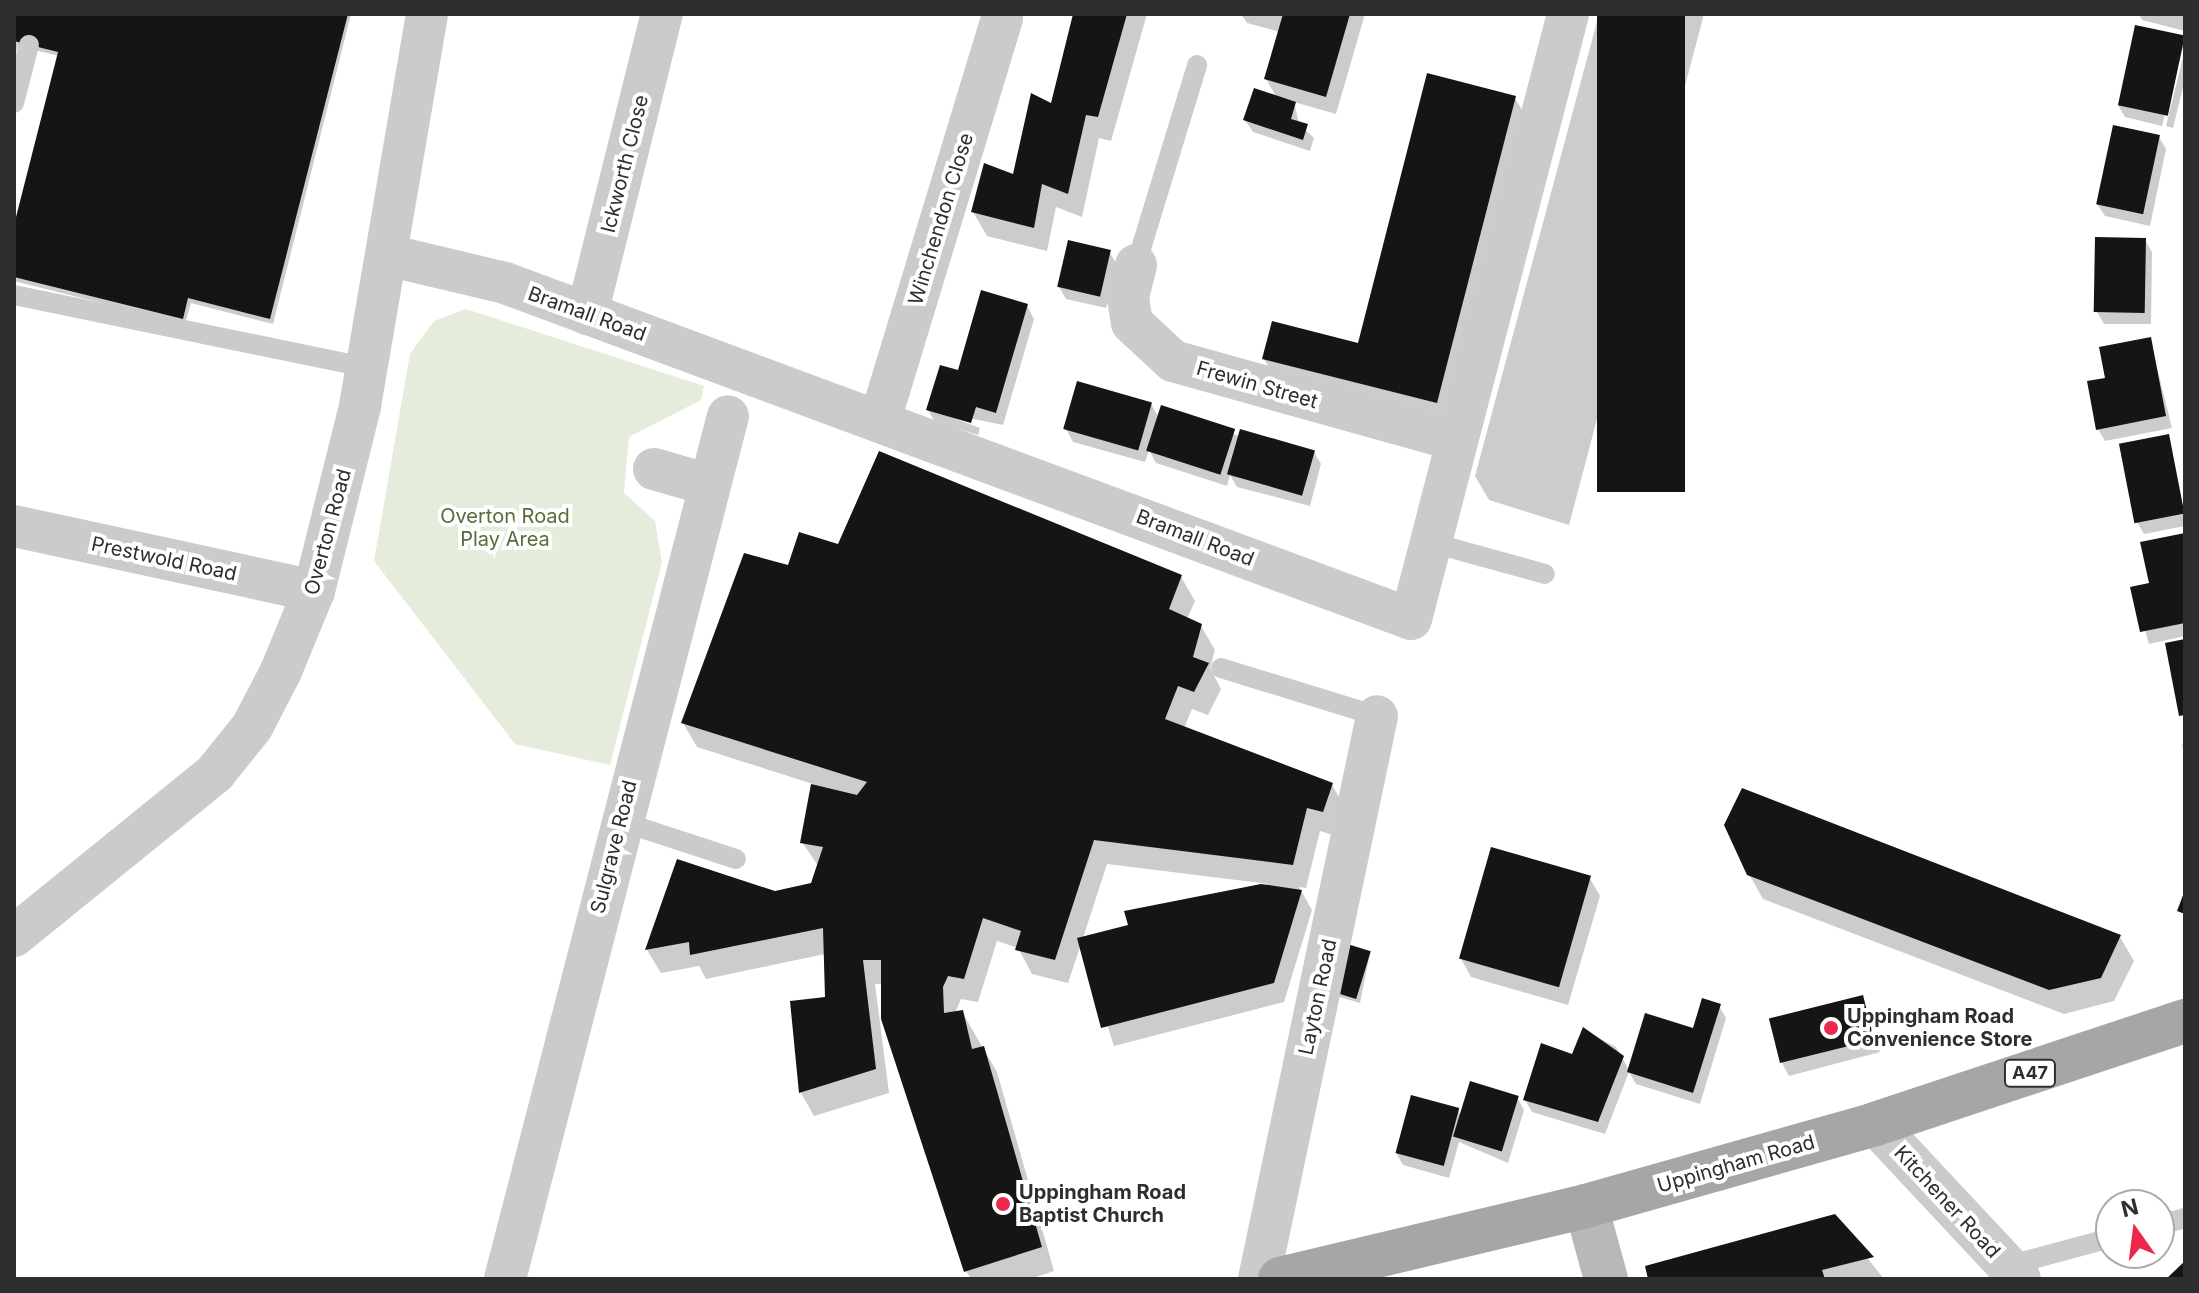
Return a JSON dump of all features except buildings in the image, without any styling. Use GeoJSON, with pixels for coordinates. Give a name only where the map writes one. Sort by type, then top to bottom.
{"type":"FeatureCollection","features":[{"type":"Feature","properties":{"kind":"main road","name":"Uppingham Road"},"geometry":{"type":"LineString","coordinates":[[1282,1279],[1586,1206],[1875,1124],[2185,1021]]}},
{"type":"Feature","properties":{"kind":"main road"},"geometry":{"type":"LineString","coordinates":[[1586,1206],[1606,1279]]}},
{"type":"Feature","properties":{"kind":"street","name":"Overton Road"},"geometry":{"type":"LineString","coordinates":[[14,936],[215,773],[252,727],[314,591],[366,367],[427,14]]}},
{"type":"Feature","properties":{"kind":"street","name":"Ickworth Close"},"geometry":{"type":"LineString","coordinates":[[587,314],[662,14]]}},
{"type":"Feature","properties":{"kind":"street","name":"Bramall Road"},"geometry":{"type":"LineString","coordinates":[[387,255],[505,283],[1411,619],[1453,439],[1568,14]]}},
{"type":"Feature","properties":{"kind":"street","name":"Winchendon Close"},"geometry":{"type":"LineString","coordinates":[[880,420],[1002,18]]}},
{"type":"Feature","properties":{"kind":"street","name":"Frewin Street"},"geometry":{"type":"LineString","coordinates":[[1136,265],[1128,298],[1132,323],[1173,361],[1453,439]]}},
{"type":"Feature","properties":{"kind":"street","name":"Sulgrave Road"},"geometry":{"type":"LineString","coordinates":[[505,1279],[620,821],[728,416]]}},
{"type":"Feature","properties":{"kind":"street"},"geometry":{"type":"LineString","coordinates":[[654,469],[709,485]]}},
{"type":"Feature","properties":{"kind":"street","name":"Prestwold Road"},"geometry":{"type":"LineString","coordinates":[[14,526],[314,591]]}},
{"type":"Feature","properties":{"kind":"street","name":"Layton Road"},"geometry":{"type":"LineString","coordinates":[[1259,1279],[1377,716]]}},
{"type":"Feature","properties":{"kind":"street","name":"Kitchener Road"},"geometry":{"type":"LineString","coordinates":[[1875,1124],[2014,1272]]}},
{"type":"Feature","properties":{"kind":"lane"},"geometry":{"type":"LineString","coordinates":[[14,103],[29,45]]}},
{"type":"Feature","properties":{"kind":"lane"},"geometry":{"type":"LineString","coordinates":[[1136,265],[1197,65]]}},
{"type":"Feature","properties":{"kind":"lane"},"geometry":{"type":"LineString","coordinates":[[14,295],[366,367]]}},
{"type":"Feature","properties":{"kind":"lane"},"geometry":{"type":"LineString","coordinates":[[1429,542],[1545,574]]}},
{"type":"Feature","properties":{"kind":"lane"},"geometry":{"type":"LineString","coordinates":[[1221,668],[1377,716]]}},
{"type":"Feature","properties":{"kind":"lane"},"geometry":{"type":"LineString","coordinates":[[620,821],[736,859]]}},
{"type":"Feature","properties":{"kind":"lane"},"geometry":{"type":"LineString","coordinates":[[2014,1272],[2095,1244]]}},
{"type":"Feature","properties":{"kind":"green space","name":"Overton Road Play Area"},"geometry":{"type":"Polygon","coordinates":[[[466,309],[704,386],[701,400],[629,437],[624,493],[655,521],[662,562],[610,765],[515,744],[374,561],[410,354],[434,321],[466,309]]]}},
{"type":"Feature","properties":{"kind":"place","name":"Uppingham Road Convenience Store"},"geometry":{"type":"Point","coordinates":[1831,1028]}},
{"type":"Feature","properties":{"kind":"place","name":"Uppingham Road Baptist Church"},"geometry":{"type":"Point","coordinates":[1003,1204]}}]}
